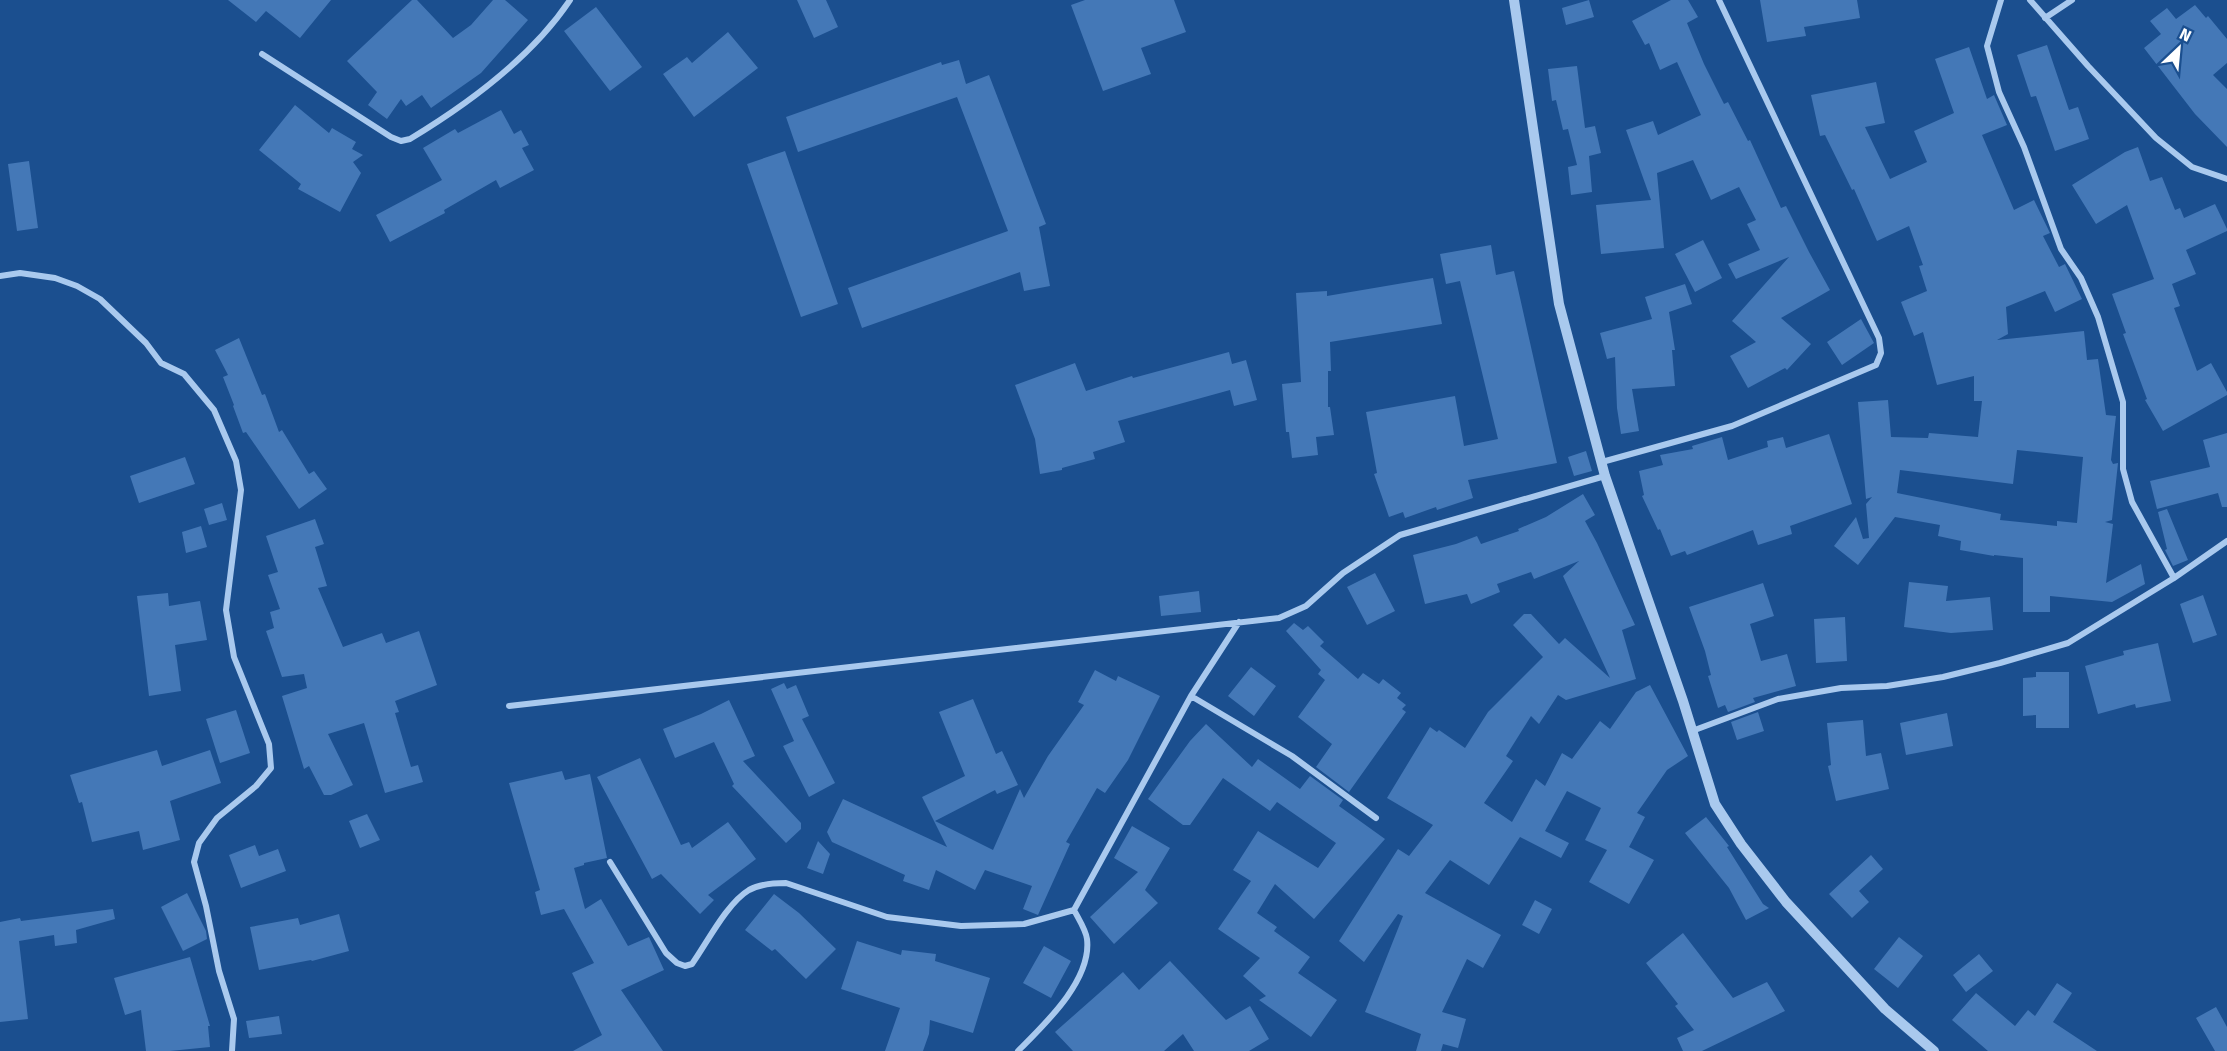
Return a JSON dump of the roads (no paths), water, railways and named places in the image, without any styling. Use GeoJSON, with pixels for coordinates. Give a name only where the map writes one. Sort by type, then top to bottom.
{"type":"FeatureCollection","features":[{"type":"Feature","properties":{"kind":"street"},"geometry":{"type":"LineString","coordinates":[[262,54],[391,137],[401,141],[410,139],[454,110],[525,54],[553,25],[570,0]]}},
{"type":"Feature","properties":{"kind":"street"},"geometry":{"type":"LineString","coordinates":[[1514,0],[1559,304],[1605,476],[1715,804],[1741,844],[1786,902],[1885,1009],[1934,1051]]}},
{"type":"Feature","properties":{"kind":"street"},"geometry":{"type":"LineString","coordinates":[[1602,462],[1732,426],[1876,365],[1881,353],[1879,338],[1719,0]]}},
{"type":"Feature","properties":{"kind":"street"},"geometry":{"type":"LineString","coordinates":[[2001,0],[1987,45],[1999,92],[2024,147],[2061,249],[2081,278],[2098,317],[2123,402],[2123,469],[2132,502],[2174,578]]}},
{"type":"Feature","properties":{"kind":"street"},"geometry":{"type":"LineString","coordinates":[[2030,0],[2156,138],[2193,167],[2227,179]]}},
{"type":"Feature","properties":{"kind":"street"},"geometry":{"type":"LineString","coordinates":[[2045,18],[2072,0]]}},
{"type":"Feature","properties":{"kind":"street"},"geometry":{"type":"LineString","coordinates":[[0,276],[20,273],[55,278],[77,286],[100,299],[146,343],[161,363],[184,374],[214,410],[236,461],[241,490],[226,610],[234,657],[269,744],[271,768],[256,786],[217,818],[199,843],[194,862],[206,906],[219,972],[234,1019],[232,1051]]}},
{"type":"Feature","properties":{"kind":"street"},"geometry":{"type":"LineString","coordinates":[[509,706],[1279,618],[1306,606],[1343,573],[1400,535],[1605,476]]}},
{"type":"Feature","properties":{"kind":"street"},"geometry":{"type":"LineString","coordinates":[[1692,731],[1778,699],[1841,688],[1887,686],[1943,677],[2068,643],[2174,578],[2227,541]]}},
{"type":"Feature","properties":{"kind":"street"},"geometry":{"type":"LineString","coordinates":[[610,862],[666,953],[677,963],[685,966],[692,964],[733,905],[749,890],[770,883],[786,883],[887,917],[961,926],[1024,924],[1074,910],[1191,696],[1239,622]]}},
{"type":"Feature","properties":{"kind":"street"},"geometry":{"type":"LineString","coordinates":[[1191,696],[1292,756],[1376,818]]}},
{"type":"Feature","properties":{"kind":"street"},"geometry":{"type":"LineString","coordinates":[[1018,1051],[1051,1018],[1074,986],[1086,958],[1087,938],[1074,910]]}}]}
